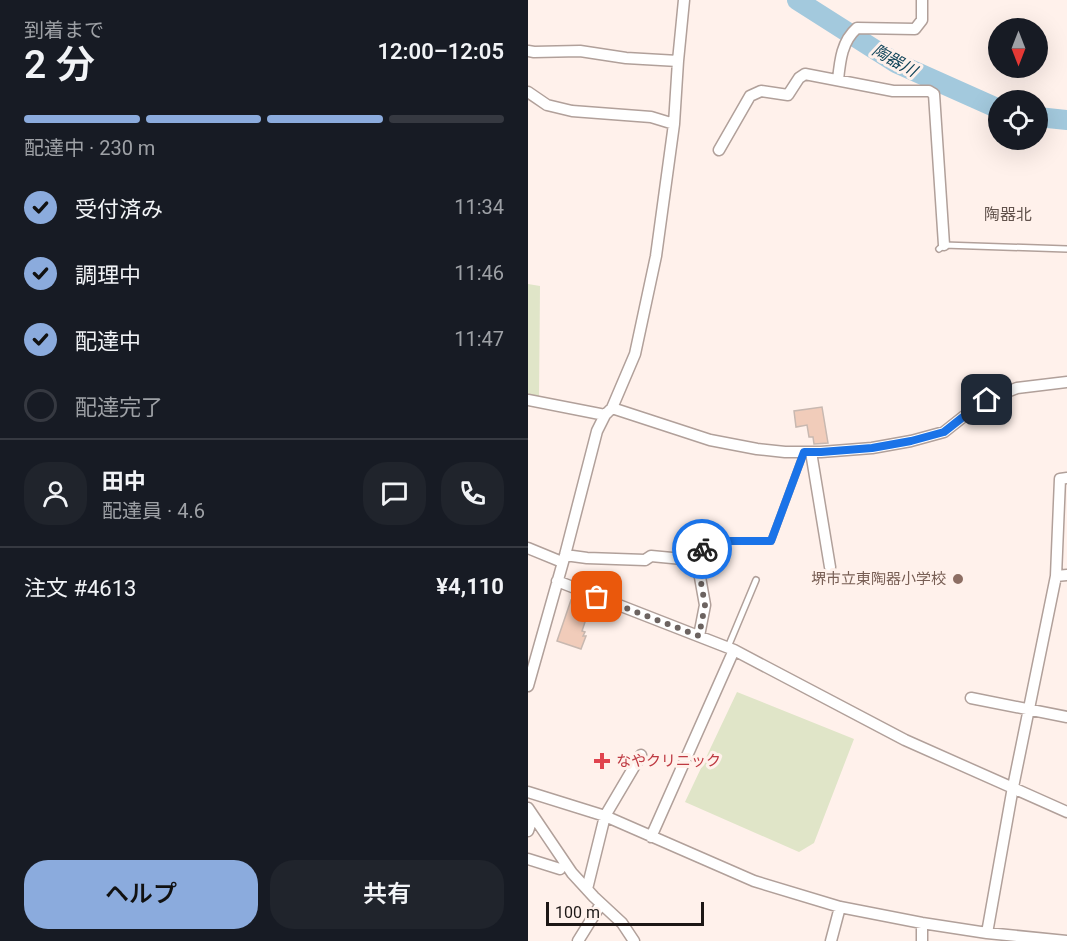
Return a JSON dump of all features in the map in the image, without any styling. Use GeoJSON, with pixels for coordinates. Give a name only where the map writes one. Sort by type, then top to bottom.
{"type":"FeatureCollection","features":[{"type":"Feature","properties":{"kind":"street"},"geometry":{"type":"LineString","coordinates":[[528,686],[597,431],[609,411],[635,354],[656,256],[674,124],[684,0]]}},
{"type":"Feature","properties":{"kind":"street"},"geometry":{"type":"LineString","coordinates":[[838,80],[840,58],[850,36],[857,28],[915,29],[922,20],[922,0]]}},
{"type":"Feature","properties":{"kind":"street"},"geometry":{"type":"LineString","coordinates":[[528,51],[580,51],[626,58],[678,61]]}},
{"type":"Feature","properties":{"kind":"street"},"geometry":{"type":"LineString","coordinates":[[719,150],[750,96],[762,91],[788,95],[799,78],[805,74],[893,91],[929,91],[934,94],[941,247]]}},
{"type":"Feature","properties":{"kind":"street"},"geometry":{"type":"LineString","coordinates":[[528,92],[547,105],[572,111],[651,117],[674,124]]}},
{"type":"Feature","properties":{"kind":"street"},"geometry":{"type":"LineString","coordinates":[[528,400],[609,411],[710,440],[757,449],[808,452],[872,448],[922,438],[944,432],[982,402],[1017,388],[1067,382]]}},
{"type":"Feature","properties":{"kind":"street"},"geometry":{"type":"LineString","coordinates":[[808,452],[830,567]]}},
{"type":"Feature","properties":{"kind":"street"},"geometry":{"type":"LineString","coordinates":[[987,933],[1029,710],[1062,575],[1060,479],[1067,478]]}},
{"type":"Feature","properties":{"kind":"street"},"geometry":{"type":"LineString","coordinates":[[528,548],[563,558],[645,560],[651,556],[693,561],[700,577],[705,605],[699,636]]}},
{"type":"Feature","properties":{"kind":"street"},"geometry":{"type":"LineString","coordinates":[[557,581],[731,649],[905,740],[1067,812]]}},
{"type":"Feature","properties":{"kind":"street"},"geometry":{"type":"LineString","coordinates":[[651,837],[731,649]]}},
{"type":"Feature","properties":{"kind":"street"},"geometry":{"type":"LineString","coordinates":[[971,698],[1067,717]]}},
{"type":"Feature","properties":{"kind":"street"},"geometry":{"type":"LineString","coordinates":[[587,889],[605,816],[641,755]]}},
{"type":"Feature","properties":{"kind":"street"},"geometry":{"type":"LineString","coordinates":[[528,792],[605,816],[753,881],[840,907],[987,933],[1067,941]]}},
{"type":"Feature","properties":{"kind":"street"},"geometry":{"type":"LineString","coordinates":[[528,831],[531,812]]}},
{"type":"Feature","properties":{"kind":"street"},"geometry":{"type":"LineString","coordinates":[[531,812],[572,873],[622,923],[634,941]]}},
{"type":"Feature","properties":{"kind":"street"},"geometry":{"type":"LineString","coordinates":[[528,859],[560,869]]}},
{"type":"Feature","properties":{"kind":"street"},"geometry":{"type":"LineString","coordinates":[[578,941],[601,904]]}},
{"type":"Feature","properties":{"kind":"street"},"geometry":{"type":"LineString","coordinates":[[831,941],[840,907]]}},
{"type":"Feature","properties":{"kind":"street"},"geometry":{"type":"LineString","coordinates":[[922,923],[922,941]]}},
{"type":"Feature","properties":{"kind":"lane"},"geometry":{"type":"LineString","coordinates":[[941,247],[1067,249]]}},
{"type":"Feature","properties":{"kind":"lane"},"geometry":{"type":"LineString","coordinates":[[693,561],[700,561],[704,541],[771,541],[808,452]]}},
{"type":"Feature","properties":{"kind":"lane"},"geometry":{"type":"LineString","coordinates":[[731,649],[756,580]]}},
{"type":"Feature","properties":{"kind":"green space"},"geometry":{"type":"Polygon","coordinates":[[[528,284],[540,286],[539,398],[528,396],[528,284]]]}},
{"type":"Feature","properties":{"kind":"green space"},"geometry":{"type":"Polygon","coordinates":[[[737,692],[854,739],[814,843],[799,852],[685,802],[737,692]]]}},
{"type":"Feature","properties":{"kind":"building"},"geometry":{"type":"Polygon","coordinates":[[[822,407],[828,443],[814,444],[813,437],[809,437],[807,425],[796,427],[794,411],[822,407]]]}},
{"type":"Feature","properties":{"kind":"building"},"geometry":{"type":"Polygon","coordinates":[[[571,600],[590,607],[582,631],[585,632],[583,636],[586,636],[581,649],[557,641],[571,600]]]}},
{"type":"Feature","properties":{"kind":"waterway","name":"陶器川"},"geometry":{"type":"LineString","coordinates":[[797,0],[896,63],[988,104]]}},
{"type":"Feature","properties":{"kind":"waterway","name":"陶器川"},"geometry":{"type":"LineString","coordinates":[[1048,118],[1067,120]]}},
{"type":"Feature","properties":{"kind":"way so far"},"geometry":{"type":"LineString","coordinates":[[597,597],[699,636],[705,605],[700,577],[693,561],[700,561],[702,549]]}},
{"type":"Feature","properties":{"kind":"place","name":"堺市立東陶器小学校"},"geometry":{"type":"Point","coordinates":[958,579]}},
{"type":"Feature","properties":{"kind":"place","name":"なやクリニック"},"geometry":{"type":"Point","coordinates":[602,761]}},
{"type":"Feature","properties":{"kind":"district","name":"陶器北"},"geometry":{"type":"Point","coordinates":[1008,214]}},
{"type":"Feature","properties":{"kind":"route"},"geometry":{"type":"LineString","coordinates":[[702,549],[704,541],[771,541],[804,452],[872,448],[944,432],[987,400]]}}]}
